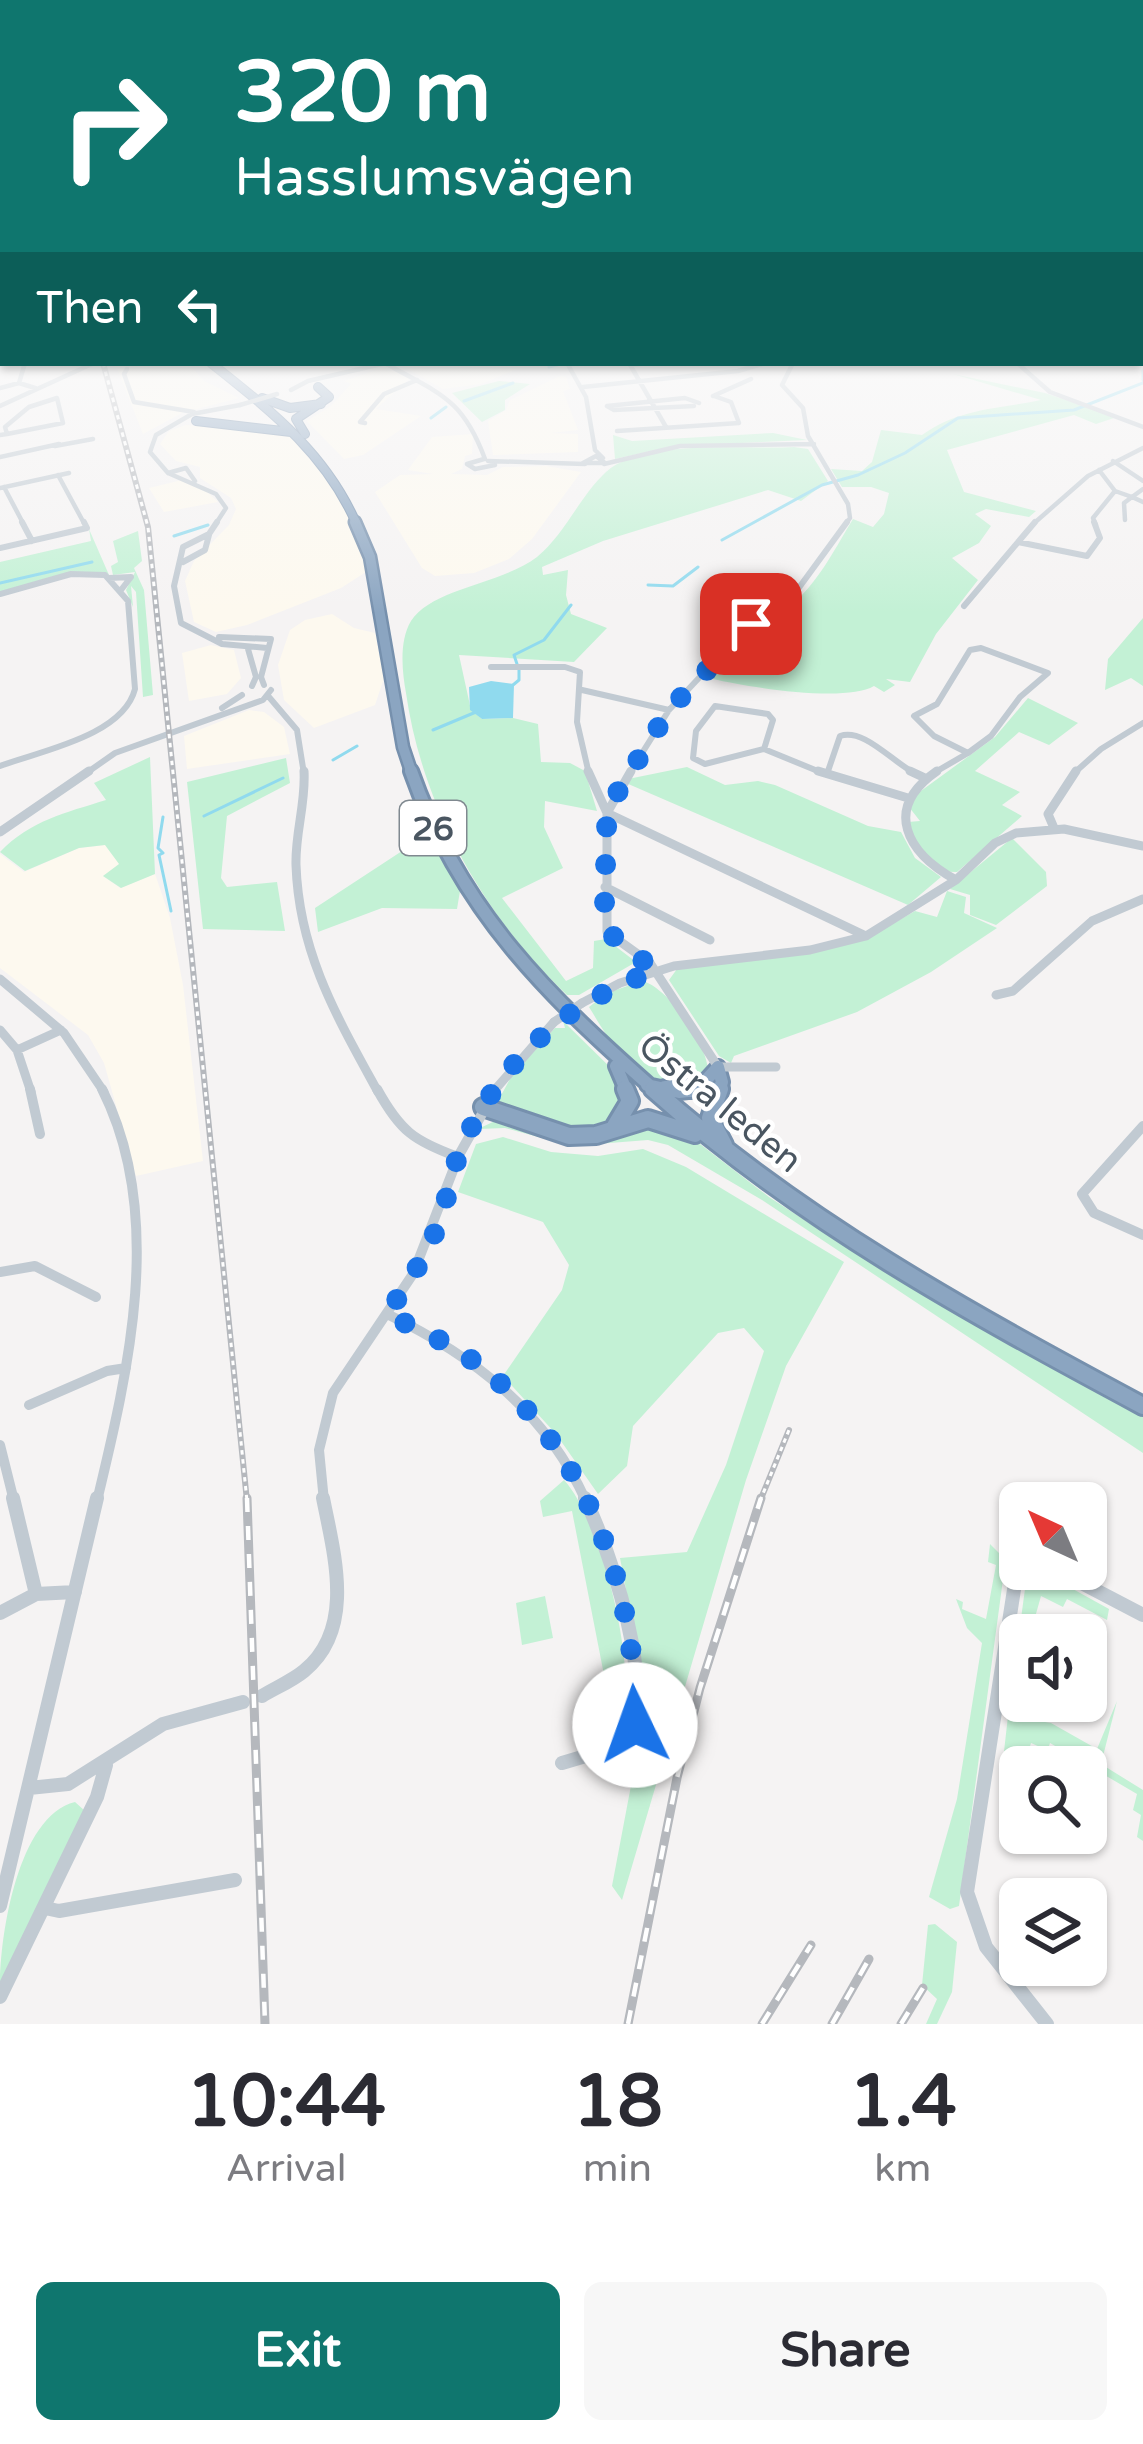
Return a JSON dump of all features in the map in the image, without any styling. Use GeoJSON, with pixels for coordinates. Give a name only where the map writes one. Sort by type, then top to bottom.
{"type":"FeatureCollection","features":[{"type":"Feature","properties":{"kind":"highway"},"geometry":{"type":"LineString","coordinates":[[226,424],[287,430],[319,456]]}},
{"type":"Feature","properties":{"kind":"highway"},"geometry":{"type":"LineString","coordinates":[[240,428],[247,424]]}},
{"type":"Feature","properties":{"kind":"highway","name":"Östra leden"},"geometry":{"type":"LineString","coordinates":[[286,424],[319,456],[360,528],[370,557],[403,747],[447,857],[506,944],[609,1055],[729,1155],[868,1253],[1143,1406]]}},
{"type":"Feature","properties":{"kind":"highway","name":"Östra leden"},"geometry":{"type":"LineString","coordinates":[[287,424],[311,443],[343,486],[362,527],[375,571],[384,644]]}},
{"type":"Feature","properties":{"kind":"highway"},"geometry":{"type":"LineString","coordinates":[[299,424],[311,443]]}},
{"type":"Feature","properties":{"kind":"highway"},"geometry":{"type":"LineString","coordinates":[[609,1055],[625,1081],[629,1101],[611,1130]]}},
{"type":"Feature","properties":{"kind":"highway"},"geometry":{"type":"LineString","coordinates":[[643,1084],[691,1093],[706,1087],[718,1067]]}},
{"type":"Feature","properties":{"kind":"highway"},"geometry":{"type":"LineString","coordinates":[[718,1067],[722,1082],[710,1118],[729,1155]]}},
{"type":"Feature","properties":{"kind":"highway"},"geometry":{"type":"LineString","coordinates":[[482,1107],[569,1136],[659,1120],[709,1139]]}},
{"type":"Feature","properties":{"kind":"street"},"geometry":{"type":"LineString","coordinates":[[3,434],[55,424]]}},
{"type":"Feature","properties":{"kind":"street"},"geometry":{"type":"LineString","coordinates":[[175,424],[151,442],[152,456],[170,472],[216,494],[226,508],[199,543],[205,550],[187,556],[174,583],[177,616],[187,629],[217,640],[267,648]]}},
{"type":"Feature","properties":{"kind":"street"},"geometry":{"type":"LineString","coordinates":[[472,424],[477,448],[467,464],[471,468],[487,462],[620,460],[680,446],[814,444]]}},
{"type":"Feature","properties":{"kind":"street"},"geometry":{"type":"LineString","coordinates":[[591,424],[596,450],[604,460]]}},
{"type":"Feature","properties":{"kind":"street"},"geometry":{"type":"LineString","coordinates":[[617,431],[707,424]]}},
{"type":"Feature","properties":{"kind":"street"},"geometry":{"type":"LineString","coordinates":[[607,813],[669,710],[739,635],[798,590],[850,518],[848,504],[808,424]]}},
{"type":"Feature","properties":{"kind":"street"},"geometry":{"type":"LineString","coordinates":[[0,458],[93,440]]}},
{"type":"Feature","properties":{"kind":"street"},"geometry":{"type":"LineString","coordinates":[[477,448],[487,462]]}},
{"type":"Feature","properties":{"kind":"street"},"geometry":{"type":"LineString","coordinates":[[964,606],[1055,496],[1113,460],[1143,448]]}},
{"type":"Feature","properties":{"kind":"street"},"geometry":{"type":"LineString","coordinates":[[586,460],[596,450]]}},
{"type":"Feature","properties":{"kind":"street"},"geometry":{"type":"LineString","coordinates":[[1113,460],[1141,482]]}},
{"type":"Feature","properties":{"kind":"street"},"geometry":{"type":"LineString","coordinates":[[170,472],[181,468],[196,483]]}},
{"type":"Feature","properties":{"kind":"street"},"geometry":{"type":"LineString","coordinates":[[1100,471],[1141,482]]}},
{"type":"Feature","properties":{"kind":"street"},"geometry":{"type":"LineString","coordinates":[[1100,471],[1115,491],[1143,502]]}},
{"type":"Feature","properties":{"kind":"street"},"geometry":{"type":"LineString","coordinates":[[170,472],[189,472]]}},
{"type":"Feature","properties":{"kind":"street"},"geometry":{"type":"LineString","coordinates":[[32,541],[2,487],[69,473]]}},
{"type":"Feature","properties":{"kind":"street"},"geometry":{"type":"LineString","coordinates":[[0,548],[87,527],[58,475]]}},
{"type":"Feature","properties":{"kind":"street"},"geometry":{"type":"LineString","coordinates":[[1125,520],[1124,503],[1141,482]]}},
{"type":"Feature","properties":{"kind":"street"},"geometry":{"type":"LineString","coordinates":[[1018,542],[1087,556],[1100,538],[1093,518],[1115,491]]}},
{"type":"Feature","properties":{"kind":"street"},"geometry":{"type":"LineString","coordinates":[[0,594],[81,573],[109,578],[129,575],[121,590]]}},
{"type":"Feature","properties":{"kind":"street"},"geometry":{"type":"LineString","coordinates":[[0,766],[103,727],[132,700],[130,608],[109,578]]}},
{"type":"Feature","properties":{"kind":"street"},"geometry":{"type":"LineString","coordinates":[[208,717],[246,690],[259,674],[272,643],[268,637],[247,645]]}},
{"type":"Feature","properties":{"kind":"street"},"geometry":{"type":"LineString","coordinates":[[247,645],[279,710],[297,730],[305,791],[296,877],[303,934],[323,993],[396,1124],[423,1144],[458,1157]]}},
{"type":"Feature","properties":{"kind":"street"},"geometry":{"type":"LineString","coordinates":[[956,880],[934,869],[916,851],[906,831],[908,798],[926,778],[970,754],[1001,727],[1016,701],[1048,673],[981,648],[970,650],[937,704],[914,716],[934,736],[970,754]]}},
{"type":"Feature","properties":{"kind":"street"},"geometry":{"type":"LineString","coordinates":[[491,667],[573,668],[580,672],[577,722],[586,766],[607,813],[608,932],[656,971],[718,1067],[776,1067]]}},
{"type":"Feature","properties":{"kind":"street"},"geometry":{"type":"LineString","coordinates":[[246,690],[268,691]]}},
{"type":"Feature","properties":{"kind":"street"},"geometry":{"type":"LineString","coordinates":[[246,690],[256,701],[279,710]]}},
{"type":"Feature","properties":{"kind":"street"},"geometry":{"type":"LineString","coordinates":[[582,690],[669,710]]}},
{"type":"Feature","properties":{"kind":"street"},"geometry":{"type":"LineString","coordinates":[[0,832],[115,753],[256,701],[268,691]]}},
{"type":"Feature","properties":{"kind":"street"},"geometry":{"type":"LineString","coordinates":[[764,749],[772,716],[721,706],[701,722],[692,758],[705,764],[764,749],[827,775],[908,798]]}},
{"type":"Feature","properties":{"kind":"street"},"geometry":{"type":"LineString","coordinates":[[1054,828],[1048,814],[1055,796],[1102,750],[1143,723]]}},
{"type":"Feature","properties":{"kind":"street"},"geometry":{"type":"LineString","coordinates":[[827,775],[841,736],[852,732],[865,737],[890,761],[926,778]]}},
{"type":"Feature","properties":{"kind":"street"},"geometry":{"type":"LineString","coordinates":[[607,813],[866,936]]}},
{"type":"Feature","properties":{"kind":"street"},"geometry":{"type":"LineString","coordinates":[[262,1696],[300,1677],[320,1656],[334,1628],[338,1595],[320,1439],[323,1415],[335,1387],[431,1241],[458,1157],[490,1090],[554,1022],[582,1003],[656,971],[731,956],[810,950],[866,936],[956,880],[1003,838],[1054,828],[1143,846]]}},
{"type":"Feature","properties":{"kind":"street"},"geometry":{"type":"LineString","coordinates":[[605,887],[710,940]]}},
{"type":"Feature","properties":{"kind":"street"},"geometry":{"type":"LineString","coordinates":[[996,995],[1012,991],[1101,915],[1143,899]]}},
{"type":"Feature","properties":{"kind":"street"},"geometry":{"type":"LineString","coordinates":[[0,979],[61,1030],[95,1075],[111,1107],[127,1169],[134,1250],[126,1368],[0,1906]]}},
{"type":"Feature","properties":{"kind":"street"},"geometry":{"type":"LineString","coordinates":[[0,1030],[17,1050],[41,1123],[40,1134]]}},
{"type":"Feature","properties":{"kind":"street"},"geometry":{"type":"LineString","coordinates":[[17,1050],[61,1030]]}},
{"type":"Feature","properties":{"kind":"street"},"geometry":{"type":"LineString","coordinates":[[1143,1126],[1082,1194],[1094,1213],[1143,1234]]}},
{"type":"Feature","properties":{"kind":"street"},"geometry":{"type":"LineString","coordinates":[[0,1273],[35,1266],[96,1297]]}},
{"type":"Feature","properties":{"kind":"street"},"geometry":{"type":"LineString","coordinates":[[387,1314],[465,1354],[501,1384],[550,1440],[593,1510],[614,1569],[628,1636],[635,1725],[626,1744],[562,1763]]}},
{"type":"Feature","properties":{"kind":"street"},"geometry":{"type":"LineString","coordinates":[[29,1405],[107,1371],[126,1368]]}},
{"type":"Feature","properties":{"kind":"street"},"geometry":{"type":"LineString","coordinates":[[0,1445],[36,1594]]}},
{"type":"Feature","properties":{"kind":"street"},"geometry":{"type":"LineString","coordinates":[[1013,1590],[967,1892],[971,1924],[986,1953],[1047,2024]]}},
{"type":"Feature","properties":{"kind":"street"},"geometry":{"type":"LineString","coordinates":[[1095,1590],[1143,1615]]}},
{"type":"Feature","properties":{"kind":"street"},"geometry":{"type":"LineString","coordinates":[[0,1612],[36,1594],[75,1592]]}},
{"type":"Feature","properties":{"kind":"street"},"geometry":{"type":"LineString","coordinates":[[28,1788],[59,1789],[81,1782],[147,1732],[181,1715],[243,1702]]}},
{"type":"Feature","properties":{"kind":"street"},"geometry":{"type":"LineString","coordinates":[[0,1997],[97,1797],[106,1765]]}},
{"type":"Feature","properties":{"kind":"street"},"geometry":{"type":"LineString","coordinates":[[45,1908],[59,1912],[235,1880]]}},
{"type":"Feature","properties":{"kind":"shaded area"},"geometry":{"type":"Polygon","coordinates":[[[139,424],[161,424],[143,434],[139,424]]]}},
{"type":"Feature","properties":{"kind":"shaded area"},"geometry":{"type":"Polygon","coordinates":[[[310,424],[408,424],[363,455],[344,459],[310,424]]]}},
{"type":"Feature","properties":{"kind":"shaded area"},"geometry":{"type":"Polygon","coordinates":[[[489,424],[576,424],[578,430],[551,433],[578,434],[578,452],[493,455],[489,424]]]}},
{"type":"Feature","properties":{"kind":"shaded area"},"geometry":{"type":"Polygon","coordinates":[[[186,425],[286,432],[333,486],[355,526],[366,572],[341,588],[247,625],[216,632],[194,622],[185,581],[194,561],[229,525],[236,509],[231,498],[200,478],[200,467],[176,461],[160,444],[169,431],[186,425]]]}},
{"type":"Feature","properties":{"kind":"shaded area"},"geometry":{"type":"Polygon","coordinates":[[[473,434],[472,454],[465,456],[462,469],[451,474],[487,475],[503,467],[546,466],[581,472],[532,539],[509,559],[474,573],[435,576],[422,568],[375,492],[400,475],[433,474],[408,470],[432,437],[473,434]]]}},
{"type":"Feature","properties":{"kind":"shaded area"},"geometry":{"type":"Polygon","coordinates":[[[182,480],[218,502],[164,512],[149,488],[182,480]]]}},
{"type":"Feature","properties":{"kind":"shaded area"},"geometry":{"type":"Polygon","coordinates":[[[332,614],[354,628],[375,633],[384,678],[375,705],[314,728],[284,700],[278,665],[290,630],[305,620],[332,614]]]}},
{"type":"Feature","properties":{"kind":"shaded area"},"geometry":{"type":"Polygon","coordinates":[[[211,645],[234,650],[241,678],[227,694],[189,701],[182,653],[211,645]]]}},
{"type":"Feature","properties":{"kind":"shaded area"},"geometry":{"type":"Polygon","coordinates":[[[249,710],[264,712],[284,727],[290,754],[187,769],[184,736],[249,710]]]}},
{"type":"Feature","properties":{"kind":"shaded area"},"geometry":{"type":"Polygon","coordinates":[[[105,845],[120,864],[103,876],[120,888],[155,874],[170,918],[183,985],[203,1161],[136,1176],[104,1063],[88,1035],[0,968],[0,854],[24,872],[79,848],[105,845]]]}},
{"type":"Feature","properties":{"kind":"green space"},"geometry":{"type":"Polygon","coordinates":[[[1040,424],[947,450],[964,492],[1036,511],[1029,517],[986,509],[975,514],[991,526],[979,543],[952,558],[978,580],[936,634],[910,682],[886,679],[895,685],[884,692],[874,686],[820,693],[713,679],[740,647],[804,593],[853,519],[873,527],[884,514],[889,493],[871,487],[842,487],[831,469],[862,471],[872,462],[881,430],[922,435],[936,426],[1040,424]]]}},
{"type":"Feature","properties":{"kind":"green space"},"geometry":{"type":"Polygon","coordinates":[[[773,433],[807,440],[674,446],[615,459],[613,435],[632,441],[773,433]]]}},
{"type":"Feature","properties":{"kind":"green space"},"geometry":{"type":"Polygon","coordinates":[[[808,449],[828,481],[801,501],[768,490],[603,541],[542,567],[543,575],[568,570],[566,595],[571,614],[607,628],[574,662],[459,655],[471,710],[482,719],[513,718],[538,724],[541,762],[570,763],[585,771],[597,811],[545,801],[544,827],[563,868],[502,898],[566,981],[593,968],[594,941],[606,939],[636,962],[579,995],[567,995],[509,931],[442,818],[426,777],[406,693],[407,629],[435,601],[537,557],[597,482],[623,461],[669,450],[808,449]]]}},
{"type":"Feature","properties":{"kind":"green space"},"geometry":{"type":"Polygon","coordinates":[[[89,529],[109,575],[69,574],[0,593],[0,562],[91,541],[89,529]]]}},
{"type":"Feature","properties":{"kind":"green space"},"geometry":{"type":"Polygon","coordinates":[[[138,531],[142,561],[134,568],[144,590],[153,695],[143,697],[136,592],[131,586],[133,607],[126,590],[135,572],[113,575],[111,566],[118,562],[113,541],[138,531]]]}},
{"type":"Feature","properties":{"kind":"green space"},"geometry":{"type":"Polygon","coordinates":[[[1143,618],[1143,686],[1131,678],[1105,690],[1108,659],[1143,618]]]}},
{"type":"Feature","properties":{"kind":"green space"},"geometry":{"type":"Polygon","coordinates":[[[1028,698],[1078,723],[1049,745],[1019,732],[975,771],[1020,792],[1002,805],[1022,816],[957,872],[938,868],[925,856],[908,822],[920,821],[909,807],[914,796],[995,737],[1028,698]]]}},
{"type":"Feature","properties":{"kind":"green space"},"geometry":{"type":"Polygon","coordinates":[[[150,757],[155,874],[121,888],[103,876],[119,864],[105,845],[79,848],[25,871],[0,852],[36,825],[106,800],[94,783],[150,757]]]}},
{"type":"Feature","properties":{"kind":"green space"},"geometry":{"type":"Polygon","coordinates":[[[286,758],[290,783],[227,816],[221,878],[227,887],[277,882],[285,931],[203,929],[187,782],[286,758]]]}},
{"type":"Feature","properties":{"kind":"green space"},"geometry":{"type":"Polygon","coordinates":[[[687,767],[725,785],[758,781],[775,785],[868,826],[901,832],[915,858],[941,877],[908,905],[626,783],[687,767]]]}},
{"type":"Feature","properties":{"kind":"green space"},"geometry":{"type":"Polygon","coordinates":[[[428,834],[460,891],[457,909],[382,908],[318,932],[315,908],[428,834]]]}},
{"type":"Feature","properties":{"kind":"green space"},"geometry":{"type":"Polygon","coordinates":[[[1012,838],[1046,872],[1047,886],[996,925],[970,915],[970,895],[950,889],[1012,838]]]}},
{"type":"Feature","properties":{"kind":"green space"},"geometry":{"type":"Polygon","coordinates":[[[947,891],[966,897],[964,913],[997,928],[931,972],[857,1012],[734,1056],[731,1063],[719,1056],[669,980],[677,969],[873,935],[915,911],[937,917],[947,891]]]}},
{"type":"Feature","properties":{"kind":"green space"},"geometry":{"type":"Polygon","coordinates":[[[642,981],[664,995],[688,1023],[704,1054],[707,1080],[671,1085],[648,1079],[602,1029],[589,1007],[607,993],[642,981]]]}},
{"type":"Feature","properties":{"kind":"green space"},"geometry":{"type":"Polygon","coordinates":[[[563,1021],[617,1074],[625,1095],[606,1127],[574,1132],[498,1101],[515,1070],[555,1028],[565,1028],[563,1021]]]}},
{"type":"Feature","properties":{"kind":"green space"},"geometry":{"type":"Polygon","coordinates":[[[497,1120],[577,1143],[639,1124],[687,1134],[769,1197],[880,1269],[1143,1415],[1143,1453],[762,1200],[668,1145],[648,1140],[571,1146],[505,1128],[478,1129],[497,1120]]]}},
{"type":"Feature","properties":{"kind":"green space"},"geometry":{"type":"Polygon","coordinates":[[[503,1137],[551,1152],[598,1156],[643,1149],[686,1167],[844,1262],[786,1366],[746,1480],[622,1900],[612,1886],[647,1701],[620,1558],[687,1552],[726,1465],[764,1351],[744,1328],[718,1333],[633,1426],[627,1466],[598,1494],[556,1434],[503,1376],[562,1290],[569,1265],[543,1222],[458,1192],[476,1144],[503,1137]]]}},
{"type":"Feature","properties":{"kind":"green space"},"geometry":{"type":"Polygon","coordinates":[[[564,1480],[579,1501],[605,1566],[626,1678],[620,1735],[585,1744],[582,1730],[613,1721],[572,1511],[543,1517],[540,1501],[564,1480]]]}},
{"type":"Feature","properties":{"kind":"green space"},"geometry":{"type":"Polygon","coordinates":[[[990,1544],[999,1553],[1002,1590],[959,1906],[950,1909],[929,1897],[957,1799],[982,1643],[967,1628],[956,1599],[963,1602],[962,1609],[986,1619],[996,1565],[988,1562],[990,1544]]]}},
{"type":"Feature","properties":{"kind":"green space"},"geometry":{"type":"Polygon","coordinates":[[[1025,1590],[1075,1590],[1109,1609],[1107,1620],[1107,1614],[1096,1614],[1067,1599],[1063,1607],[1041,1596],[1036,1614],[1022,1614],[1025,1590]]]}},
{"type":"Feature","properties":{"kind":"green space"},"geometry":{"type":"Polygon","coordinates":[[[545,1596],[553,1638],[522,1645],[516,1603],[545,1596]]]}},
{"type":"Feature","properties":{"kind":"green space"},"geometry":{"type":"Polygon","coordinates":[[[1117,1701],[1106,1746],[1098,1746],[1117,1701]]]}},
{"type":"Feature","properties":{"kind":"green space"},"geometry":{"type":"Polygon","coordinates":[[[1007,1722],[1051,1723],[1092,1746],[1005,1746],[1007,1722]]]}},
{"type":"Feature","properties":{"kind":"green space"},"geometry":{"type":"Polygon","coordinates":[[[1107,1768],[1143,1790],[1143,1841],[1137,1837],[1141,1815],[1133,1810],[1137,1794],[1107,1776],[1107,1768]]]}},
{"type":"Feature","properties":{"kind":"green space"},"geometry":{"type":"Polygon","coordinates":[[[75,1802],[85,1811],[0,1985],[9,1909],[26,1853],[55,1812],[75,1802]]]}},
{"type":"Feature","properties":{"kind":"green space"},"geometry":{"type":"Polygon","coordinates":[[[935,1924],[957,1942],[952,1992],[937,2024],[926,2024],[937,1999],[922,1985],[928,1925],[935,1924]]]}},
{"type":"Feature","properties":{"kind":"water"},"geometry":{"type":"Polygon","coordinates":[[[491,681],[514,684],[513,718],[482,719],[470,710],[469,687],[491,681]]]}},
{"type":"Feature","properties":{"kind":"waterway"},"geometry":{"type":"LineString","coordinates":[[722,540],[822,485],[858,475],[905,453],[948,424]]}},
{"type":"Feature","properties":{"kind":"waterway"},"geometry":{"type":"LineString","coordinates":[[174,536],[208,525]]}},
{"type":"Feature","properties":{"kind":"waterway"},"geometry":{"type":"LineString","coordinates":[[0,583],[92,562]]}},
{"type":"Feature","properties":{"kind":"waterway"},"geometry":{"type":"LineString","coordinates":[[648,585],[673,586],[698,567]]}},
{"type":"Feature","properties":{"kind":"waterway"},"geometry":{"type":"LineString","coordinates":[[517,664],[514,655],[544,640],[571,605]]}},
{"type":"Feature","properties":{"kind":"waterway"},"geometry":{"type":"LineString","coordinates":[[513,685],[519,680],[519,669]]}},
{"type":"Feature","properties":{"kind":"waterway"},"geometry":{"type":"LineString","coordinates":[[433,730],[476,712]]}},
{"type":"Feature","properties":{"kind":"waterway"},"geometry":{"type":"LineString","coordinates":[[333,760],[357,746]]}},
{"type":"Feature","properties":{"kind":"waterway"},"geometry":{"type":"LineString","coordinates":[[204,816],[283,778]]}},
{"type":"Feature","properties":{"kind":"waterway"},"geometry":{"type":"LineString","coordinates":[[163,817],[158,848],[163,853],[159,855],[171,911]]}},
{"type":"Feature","properties":{"kind":"railway"},"geometry":{"type":"LineString","coordinates":[[120,424],[148,527],[247,1501]]}},
{"type":"Feature","properties":{"kind":"railway"},"geometry":{"type":"LineString","coordinates":[[760,1501],[789,1430]]}},
{"type":"Feature","properties":{"kind":"railway"},"geometry":{"type":"LineString","coordinates":[[247,1498],[265,2024]]}},
{"type":"Feature","properties":{"kind":"railway"},"geometry":{"type":"LineString","coordinates":[[628,2024],[677,1778],[700,1688],[760,1501]]}},
{"type":"Feature","properties":{"kind":"railway"},"geometry":{"type":"LineString","coordinates":[[762,2024],[811,1945]]}},
{"type":"Feature","properties":{"kind":"railway"},"geometry":{"type":"LineString","coordinates":[[832,2024],[869,1959]]}},
{"type":"Feature","properties":{"kind":"railway"},"geometry":{"type":"LineString","coordinates":[[901,2024],[923,1988]]}},
{"type":"Feature","properties":{"kind":"route"},"geometry":{"type":"LineString","coordinates":[[635,1725],[636,1694],[614,1569],[593,1510],[566,1465],[533,1420],[484,1369],[465,1354],[387,1314],[431,1241],[458,1157],[493,1090],[567,1012],[620,983],[656,971],[614,938],[604,923],[607,813],[661,719],[751,624]]}}]}
